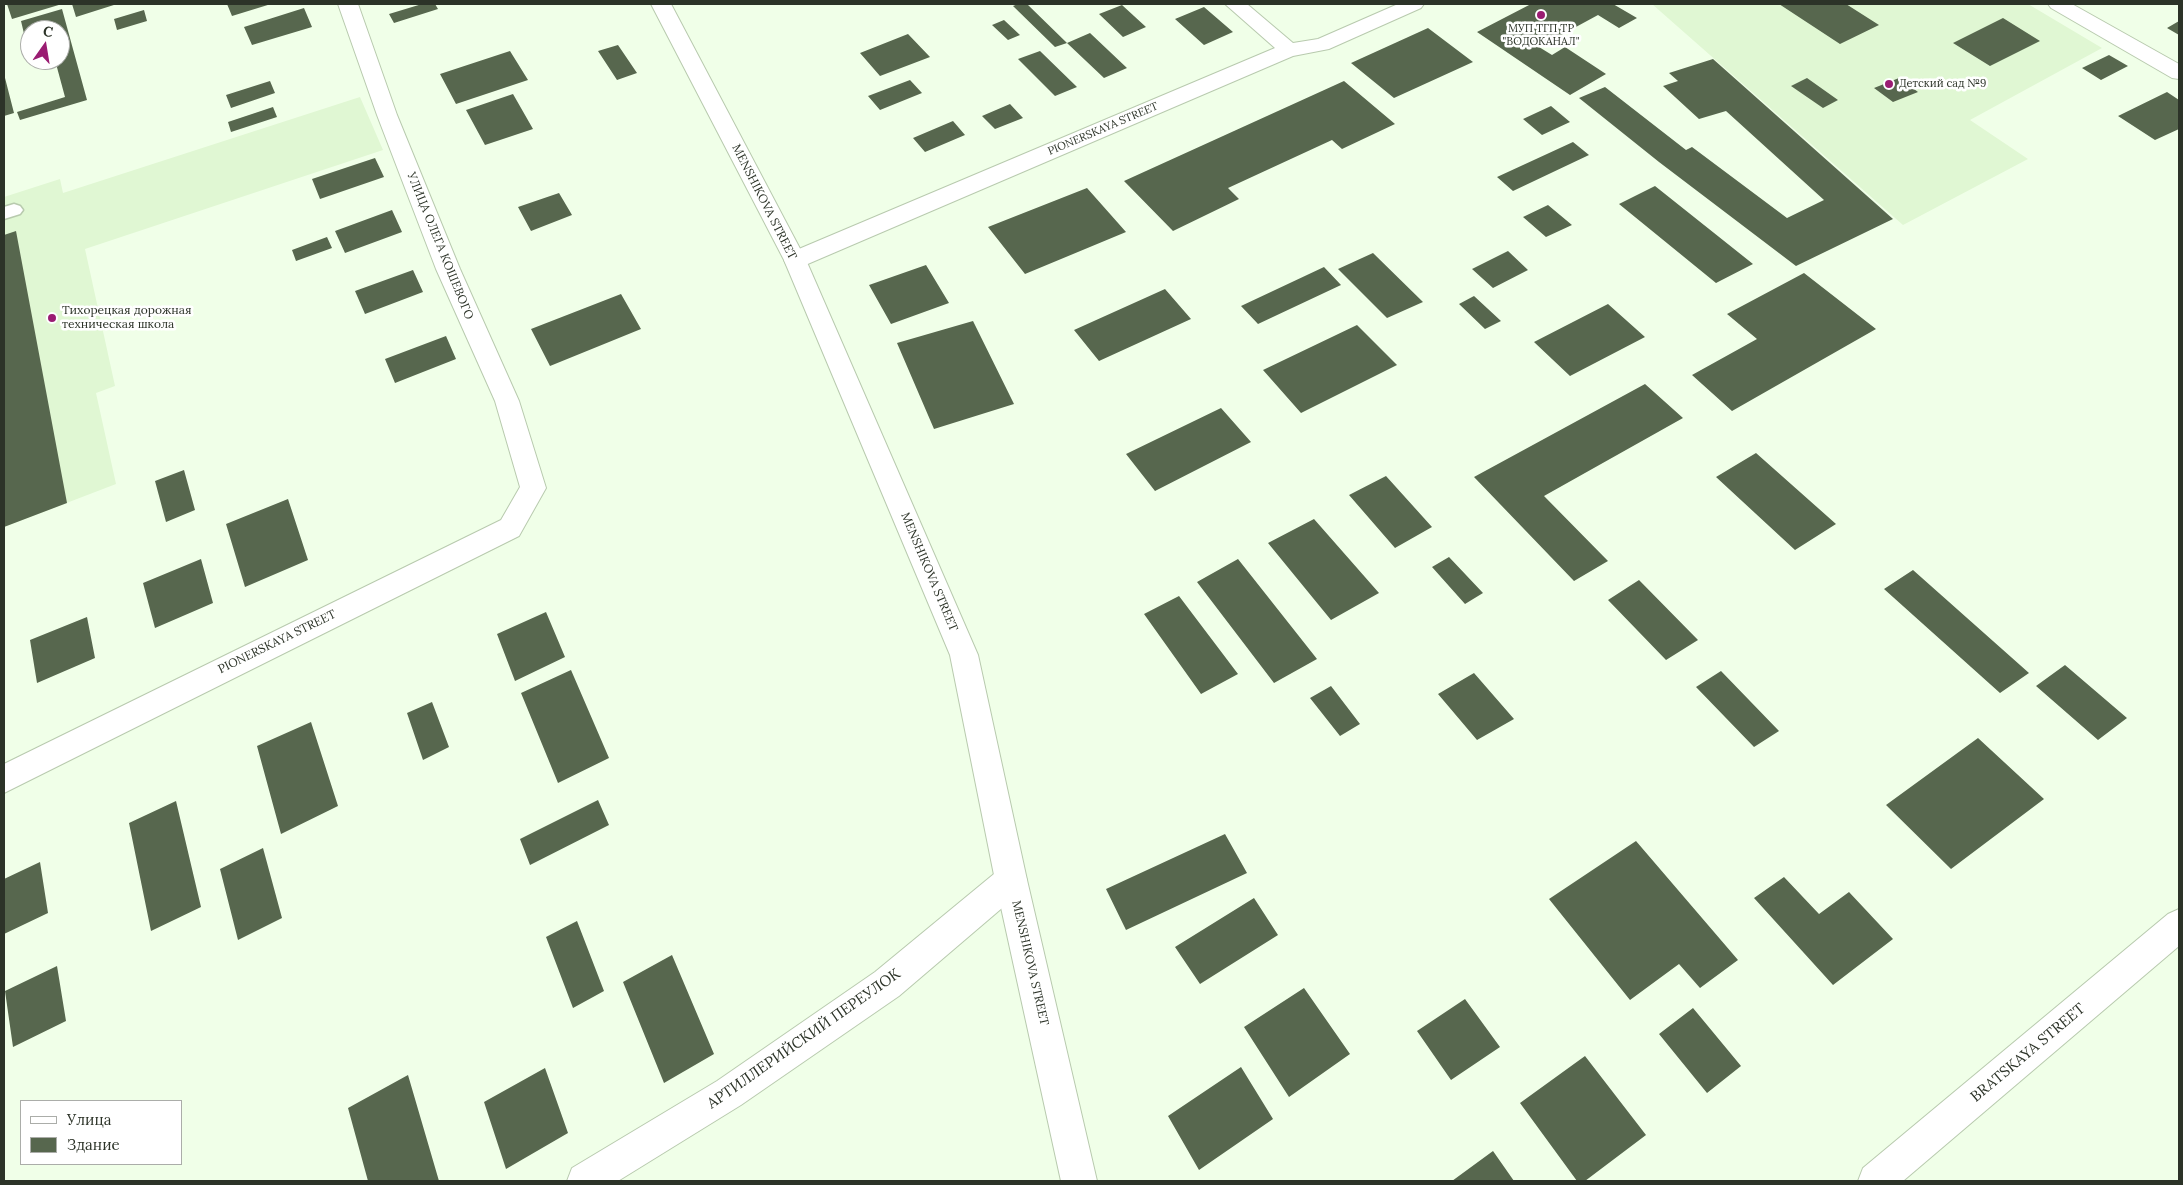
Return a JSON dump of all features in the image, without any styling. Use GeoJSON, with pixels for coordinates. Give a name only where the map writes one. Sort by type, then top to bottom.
{"type":"FeatureCollection","features":[{"type":"Feature","properties":{"kind":"street","name":"УЛИЦА ОЛЕГА КОШЕВОГО"},"geometry":{"type":"LineString","coordinates":[[348,4],[387,115],[448,269],[507,401],[533,488]]}},
{"type":"Feature","properties":{"kind":"street","name":"MENSHIKOVA STREET"},"geometry":{"type":"LineString","coordinates":[[661,4],[795,260],[964,655],[1011,880],[1079,1181]]}},
{"type":"Feature","properties":{"kind":"street"},"geometry":{"type":"LineString","coordinates":[[1235,4],[1288,50]]}},
{"type":"Feature","properties":{"kind":"street","name":"PIONERSKAYA STREET"},"geometry":{"type":"LineString","coordinates":[[795,260],[1288,50],[1322,45],[1414,4]]}},
{"type":"Feature","properties":{"kind":"street"},"geometry":{"type":"LineString","coordinates":[[2058,4],[2179,73]]}},
{"type":"Feature","properties":{"kind":"street","name":"PIONERSKAYA STREET"},"geometry":{"type":"LineString","coordinates":[[4,779],[510,528],[533,488]]}},
{"type":"Feature","properties":{"kind":"street","name":"АРТИЛЛЕРИЙСКИЙ ПЕРЕУЛОК"},"geometry":{"type":"LineString","coordinates":[[585,1181],[729,1093],[887,984],[1011,880]]}},
{"type":"Feature","properties":{"kind":"street","name":"BRATSKAYA STREET"},"geometry":{"type":"LineString","coordinates":[[1876,1181],[2179,925]]}},
{"type":"Feature","properties":{"kind":"shaded area","name":"Детский сад №9"},"geometry":{"type":"Polygon","coordinates":[[[1652,4],[2028,4],[2102,48],[1970,120],[2028,159],[1903,225],[1652,4]]]}},
{"type":"Feature","properties":{"kind":"shaded area","name":"Тихорецкая дорожная техническая школа"},"geometry":{"type":"Polygon","coordinates":[[[360,97],[383,150],[85,249],[115,386],[96,393],[116,484],[4,527],[4,197],[60,179],[63,193],[360,97]]]}},
{"type":"Feature","properties":{"kind":"building"},"geometry":{"type":"Polygon","coordinates":[[[7,4],[62,4],[12,19],[7,4]]]}},
{"type":"Feature","properties":{"kind":"building"},"geometry":{"type":"Polygon","coordinates":[[[72,4],[117,4],[76,17],[72,4]]]}},
{"type":"Feature","properties":{"kind":"building"},"geometry":{"type":"Polygon","coordinates":[[[227,4],[271,4],[232,16],[227,4]]]}},
{"type":"Feature","properties":{"kind":"building"},"geometry":{"type":"Polygon","coordinates":[[[422,4],[435,4],[438,9],[394,23],[389,14],[422,4]]]}},
{"type":"Feature","properties":{"kind":"building"},"geometry":{"type":"Polygon","coordinates":[[[1027,4],[1067,43],[1055,47],[1013,6],[1027,4]]]}},
{"type":"Feature","properties":{"kind":"building"},"geometry":{"type":"Polygon","coordinates":[[[1531,4],[1613,4],[1637,18],[1619,28],[1598,15],[1539,47],[1552,55],[1565,47],[1606,74],[1570,95],[1477,32],[1531,4]]]}},
{"type":"Feature","properties":{"kind":"building"},"geometry":{"type":"Polygon","coordinates":[[[1779,4],[1846,4],[1879,25],[1840,44],[1779,4]]]}},
{"type":"Feature","properties":{"kind":"building"},"geometry":{"type":"Polygon","coordinates":[[[1122,5],[1146,27],[1123,37],[1099,14],[1122,5]]]}},
{"type":"Feature","properties":{"kind":"building"},"geometry":{"type":"Polygon","coordinates":[[[1204,7],[1233,32],[1204,45],[1175,19],[1204,7]]]}},
{"type":"Feature","properties":{"kind":"building"},"geometry":{"type":"Polygon","coordinates":[[[304,8],[312,27],[252,45],[244,27],[304,8]]]}},
{"type":"Feature","properties":{"kind":"building"},"geometry":{"type":"Polygon","coordinates":[[[62,9],[65,20],[24,20],[62,9]]]}},
{"type":"Feature","properties":{"kind":"building"},"geometry":{"type":"Polygon","coordinates":[[[144,10],[147,21],[117,30],[114,19],[144,10]]]}},
{"type":"Feature","properties":{"kind":"building"},"geometry":{"type":"Polygon","coordinates":[[[2003,18],[2040,41],[1990,66],[1953,43],[2003,18]]]}},
{"type":"Feature","properties":{"kind":"building"},"geometry":{"type":"Polygon","coordinates":[[[1004,20],[1020,35],[1008,40],[992,25],[1004,20]]]}},
{"type":"Feature","properties":{"kind":"building"},"geometry":{"type":"Polygon","coordinates":[[[2179,21],[2179,35],[2167,28],[2179,21]]]}},
{"type":"Feature","properties":{"kind":"building"},"geometry":{"type":"Polygon","coordinates":[[[1428,28],[1473,62],[1394,98],[1351,63],[1428,28]]]}},
{"type":"Feature","properties":{"kind":"building"},"geometry":{"type":"Polygon","coordinates":[[[1090,33],[1127,68],[1104,78],[1067,43],[1090,33]]]}},
{"type":"Feature","properties":{"kind":"building"},"geometry":{"type":"Polygon","coordinates":[[[908,34],[930,57],[880,76],[860,53],[908,34]]]}},
{"type":"Feature","properties":{"kind":"building"},"geometry":{"type":"Polygon","coordinates":[[[70,38],[87,100],[20,120],[17,112],[65,97],[58,70],[70,70],[70,38]]]}},
{"type":"Feature","properties":{"kind":"building"},"geometry":{"type":"Polygon","coordinates":[[[618,45],[637,73],[617,80],[598,51],[618,45]]]}},
{"type":"Feature","properties":{"kind":"building"},"geometry":{"type":"Polygon","coordinates":[[[510,51],[528,80],[456,104],[440,74],[510,51]]]}},
{"type":"Feature","properties":{"kind":"building"},"geometry":{"type":"Polygon","coordinates":[[[1040,51],[1077,87],[1055,96],[1018,59],[1040,51]]]}},
{"type":"Feature","properties":{"kind":"building"},"geometry":{"type":"Polygon","coordinates":[[[2109,55],[2128,66],[2101,80],[2082,68],[2109,55]]]}},
{"type":"Feature","properties":{"kind":"building"},"geometry":{"type":"Polygon","coordinates":[[[1713,59],[1893,219],[1796,266],[1659,162],[1579,98],[1605,87],[1686,150],[1692,147],[1787,218],[1824,200],[1726,111],[1699,119],[1663,86],[1678,81],[1669,73],[1713,59]]]}},
{"type":"Feature","properties":{"kind":"building"},"geometry":{"type":"Polygon","coordinates":[[[4,74],[14,113],[4,116],[4,74]]]}},
{"type":"Feature","properties":{"kind":"building"},"geometry":{"type":"Polygon","coordinates":[[[1807,78],[1838,100],[1823,108],[1791,86],[1807,78]]]}},
{"type":"Feature","properties":{"kind":"building"},"geometry":{"type":"Polygon","coordinates":[[[1899,78],[1918,92],[1893,102],[1874,88],[1899,78]]]}},
{"type":"Feature","properties":{"kind":"building"},"geometry":{"type":"Polygon","coordinates":[[[910,80],[922,93],[880,110],[868,96],[910,80]]]}},
{"type":"Feature","properties":{"kind":"building"},"geometry":{"type":"Polygon","coordinates":[[[270,81],[275,93],[231,108],[226,95],[270,81]]]}},
{"type":"Feature","properties":{"kind":"building"},"geometry":{"type":"Polygon","coordinates":[[[1344,81],[1395,124],[1342,149],[1332,140],[1228,188],[1239,199],[1173,231],[1124,181],[1344,81]]]}},
{"type":"Feature","properties":{"kind":"building"},"geometry":{"type":"Polygon","coordinates":[[[2167,92],[2179,100],[2179,129],[2155,140],[2118,116],[2167,92]]]}},
{"type":"Feature","properties":{"kind":"building"},"geometry":{"type":"Polygon","coordinates":[[[513,94],[533,129],[485,145],[466,110],[513,94]]]}},
{"type":"Feature","properties":{"kind":"building"},"geometry":{"type":"Polygon","coordinates":[[[1010,104],[1023,118],[995,129],[982,116],[1010,104]]]}},
{"type":"Feature","properties":{"kind":"building"},"geometry":{"type":"Polygon","coordinates":[[[1551,106],[1570,122],[1542,135],[1523,119],[1551,106]]]}},
{"type":"Feature","properties":{"kind":"building"},"geometry":{"type":"Polygon","coordinates":[[[273,107],[277,117],[231,132],[228,122],[273,107]]]}},
{"type":"Feature","properties":{"kind":"building"},"geometry":{"type":"Polygon","coordinates":[[[953,121],[965,135],[925,152],[913,138],[953,121]]]}},
{"type":"Feature","properties":{"kind":"building"},"geometry":{"type":"Polygon","coordinates":[[[1573,142],[1589,155],[1513,191],[1497,177],[1573,142]]]}},
{"type":"Feature","properties":{"kind":"building"},"geometry":{"type":"Polygon","coordinates":[[[375,158],[384,177],[320,199],[312,179],[375,158]]]}},
{"type":"Feature","properties":{"kind":"building"},"geometry":{"type":"Polygon","coordinates":[[[1655,186],[1753,264],[1716,283],[1619,204],[1655,186]]]}},
{"type":"Feature","properties":{"kind":"building"},"geometry":{"type":"Polygon","coordinates":[[[1087,188],[1126,232],[1025,274],[988,227],[1087,188]]]}},
{"type":"Feature","properties":{"kind":"building"},"geometry":{"type":"Polygon","coordinates":[[[559,193],[572,215],[531,231],[518,207],[559,193]]]}},
{"type":"Feature","properties":{"kind":"building"},"geometry":{"type":"Polygon","coordinates":[[[1548,205],[1572,225],[1546,237],[1523,217],[1548,205]]]}},
{"type":"Feature","properties":{"kind":"building"},"geometry":{"type":"Polygon","coordinates":[[[392,210],[402,232],[345,253],[335,231],[392,210]]]}},
{"type":"Feature","properties":{"kind":"building"},"geometry":{"type":"Polygon","coordinates":[[[16,231],[67,503],[4,527],[4,235],[16,231]]]}},
{"type":"Feature","properties":{"kind":"building"},"geometry":{"type":"Polygon","coordinates":[[[327,237],[332,248],[296,261],[292,250],[327,237]]]}},
{"type":"Feature","properties":{"kind":"building"},"geometry":{"type":"Polygon","coordinates":[[[1508,251],[1528,270],[1493,288],[1472,269],[1508,251]]]}},
{"type":"Feature","properties":{"kind":"building"},"geometry":{"type":"Polygon","coordinates":[[[1373,253],[1423,302],[1387,318],[1338,269],[1373,253]]]}},
{"type":"Feature","properties":{"kind":"building"},"geometry":{"type":"Polygon","coordinates":[[[926,265],[949,303],[891,324],[869,285],[926,265]]]}},
{"type":"Feature","properties":{"kind":"building"},"geometry":{"type":"Polygon","coordinates":[[[1324,267],[1341,285],[1258,324],[1241,306],[1324,267]]]}},
{"type":"Feature","properties":{"kind":"building"},"geometry":{"type":"Polygon","coordinates":[[[413,270],[423,292],[365,314],[355,291],[413,270]]]}},
{"type":"Feature","properties":{"kind":"building"},"geometry":{"type":"Polygon","coordinates":[[[1804,273],[1876,329],[1732,411],[1692,375],[1757,339],[1727,314],[1804,273]]]}},
{"type":"Feature","properties":{"kind":"building"},"geometry":{"type":"Polygon","coordinates":[[[1165,289],[1191,319],[1099,361],[1074,330],[1165,289]]]}},
{"type":"Feature","properties":{"kind":"building"},"geometry":{"type":"Polygon","coordinates":[[[621,294],[641,329],[550,366],[531,329],[621,294]]]}},
{"type":"Feature","properties":{"kind":"building"},"geometry":{"type":"Polygon","coordinates":[[[1474,296],[1501,321],[1485,329],[1459,304],[1474,296]]]}},
{"type":"Feature","properties":{"kind":"building"},"geometry":{"type":"Polygon","coordinates":[[[1608,304],[1645,337],[1570,376],[1534,342],[1608,304]]]}},
{"type":"Feature","properties":{"kind":"building"},"geometry":{"type":"Polygon","coordinates":[[[973,321],[1014,404],[934,429],[897,343],[973,321]]]}},
{"type":"Feature","properties":{"kind":"building"},"geometry":{"type":"Polygon","coordinates":[[[1357,325],[1397,365],[1301,413],[1263,370],[1357,325]]]}},
{"type":"Feature","properties":{"kind":"building"},"geometry":{"type":"Polygon","coordinates":[[[446,336],[456,359],[395,383],[385,359],[446,336]]]}},
{"type":"Feature","properties":{"kind":"building"},"geometry":{"type":"Polygon","coordinates":[[[1645,384],[1683,418],[1544,496],[1608,561],[1574,581],[1474,477],[1645,384]]]}},
{"type":"Feature","properties":{"kind":"building"},"geometry":{"type":"Polygon","coordinates":[[[1221,408],[1251,442],[1155,491],[1126,454],[1221,408]]]}},
{"type":"Feature","properties":{"kind":"building"},"geometry":{"type":"Polygon","coordinates":[[[1756,453],[1836,524],[1795,550],[1716,477],[1756,453]]]}},
{"type":"Feature","properties":{"kind":"building"},"geometry":{"type":"Polygon","coordinates":[[[184,470],[195,510],[166,522],[155,481],[184,470]]]}},
{"type":"Feature","properties":{"kind":"building"},"geometry":{"type":"Polygon","coordinates":[[[1386,476],[1432,527],[1395,548],[1349,495],[1386,476]]]}},
{"type":"Feature","properties":{"kind":"building"},"geometry":{"type":"Polygon","coordinates":[[[288,499],[308,560],[245,587],[226,524],[288,499]]]}},
{"type":"Feature","properties":{"kind":"building"},"geometry":{"type":"Polygon","coordinates":[[[1314,519],[1379,593],[1331,620],[1268,543],[1314,519]]]}},
{"type":"Feature","properties":{"kind":"building"},"geometry":{"type":"Polygon","coordinates":[[[1449,557],[1483,593],[1465,604],[1432,567],[1449,557]]]}},
{"type":"Feature","properties":{"kind":"building"},"geometry":{"type":"Polygon","coordinates":[[[201,559],[213,603],[155,628],[143,583],[201,559]]]}},
{"type":"Feature","properties":{"kind":"building"},"geometry":{"type":"Polygon","coordinates":[[[1238,559],[1317,659],[1274,683],[1197,582],[1238,559]]]}},
{"type":"Feature","properties":{"kind":"building"},"geometry":{"type":"Polygon","coordinates":[[[1913,570],[2029,673],[2000,693],[1884,589],[1913,570]]]}},
{"type":"Feature","properties":{"kind":"building"},"geometry":{"type":"Polygon","coordinates":[[[1639,580],[1698,640],[1666,660],[1608,600],[1639,580]]]}},
{"type":"Feature","properties":{"kind":"building"},"geometry":{"type":"Polygon","coordinates":[[[1179,596],[1238,674],[1201,694],[1144,614],[1179,596]]]}},
{"type":"Feature","properties":{"kind":"building"},"geometry":{"type":"Polygon","coordinates":[[[546,612],[565,657],[515,681],[497,634],[546,612]]]}},
{"type":"Feature","properties":{"kind":"building"},"geometry":{"type":"Polygon","coordinates":[[[87,617],[95,658],[37,683],[30,640],[87,617]]]}},
{"type":"Feature","properties":{"kind":"building"},"geometry":{"type":"Polygon","coordinates":[[[2065,665],[2127,718],[2098,740],[2036,686],[2065,665]]]}},
{"type":"Feature","properties":{"kind":"building"},"geometry":{"type":"Polygon","coordinates":[[[571,670],[609,758],[558,783],[521,693],[571,670]]]}},
{"type":"Feature","properties":{"kind":"building"},"geometry":{"type":"Polygon","coordinates":[[[1721,671],[1779,731],[1754,747],[1696,687],[1721,671]]]}},
{"type":"Feature","properties":{"kind":"building"},"geometry":{"type":"Polygon","coordinates":[[[1474,673],[1514,719],[1477,740],[1438,694],[1474,673]]]}},
{"type":"Feature","properties":{"kind":"building"},"geometry":{"type":"Polygon","coordinates":[[[1331,686],[1360,724],[1340,736],[1310,698],[1331,686]]]}},
{"type":"Feature","properties":{"kind":"building"},"geometry":{"type":"Polygon","coordinates":[[[432,702],[449,747],[423,760],[407,713],[432,702]]]}},
{"type":"Feature","properties":{"kind":"building"},"geometry":{"type":"Polygon","coordinates":[[[311,722],[338,806],[281,834],[257,746],[311,722]]]}},
{"type":"Feature","properties":{"kind":"building"},"geometry":{"type":"Polygon","coordinates":[[[1978,738],[2044,799],[1951,869],[1886,805],[1978,738]]]}},
{"type":"Feature","properties":{"kind":"building"},"geometry":{"type":"Polygon","coordinates":[[[598,800],[609,825],[530,865],[520,839],[598,800]]]}},
{"type":"Feature","properties":{"kind":"building"},"geometry":{"type":"Polygon","coordinates":[[[176,801],[201,907],[151,931],[129,823],[176,801]]]}},
{"type":"Feature","properties":{"kind":"building"},"geometry":{"type":"Polygon","coordinates":[[[1225,834],[1247,873],[1126,930],[1106,889],[1225,834]]]}},
{"type":"Feature","properties":{"kind":"building"},"geometry":{"type":"Polygon","coordinates":[[[1636,841],[1738,960],[1700,988],[1679,964],[1630,1000],[1549,899],[1636,841]]]}},
{"type":"Feature","properties":{"kind":"building"},"geometry":{"type":"Polygon","coordinates":[[[263,848],[282,918],[238,940],[220,869],[263,848]]]}},
{"type":"Feature","properties":{"kind":"building"},"geometry":{"type":"Polygon","coordinates":[[[40,862],[48,913],[4,934],[4,879],[40,862]]]}},
{"type":"Feature","properties":{"kind":"building"},"geometry":{"type":"Polygon","coordinates":[[[1784,877],[1819,914],[1849,892],[1893,939],[1833,985],[1754,898],[1784,877]]]}},
{"type":"Feature","properties":{"kind":"building"},"geometry":{"type":"Polygon","coordinates":[[[1254,898],[1278,935],[1200,984],[1175,947],[1254,898]]]}},
{"type":"Feature","properties":{"kind":"building"},"geometry":{"type":"Polygon","coordinates":[[[577,921],[604,991],[573,1008],[546,937],[577,921]]]}},
{"type":"Feature","properties":{"kind":"building"},"geometry":{"type":"Polygon","coordinates":[[[672,955],[714,1054],[664,1083],[623,982],[672,955]]]}},
{"type":"Feature","properties":{"kind":"building"},"geometry":{"type":"Polygon","coordinates":[[[57,966],[66,1021],[13,1047],[5,991],[57,966]]]}},
{"type":"Feature","properties":{"kind":"building"},"geometry":{"type":"Polygon","coordinates":[[[1304,988],[1350,1054],[1289,1097],[1244,1027],[1304,988]]]}},
{"type":"Feature","properties":{"kind":"building"},"geometry":{"type":"Polygon","coordinates":[[[1465,999],[1500,1047],[1451,1080],[1417,1031],[1465,999]]]}},
{"type":"Feature","properties":{"kind":"building"},"geometry":{"type":"Polygon","coordinates":[[[1693,1008],[1741,1066],[1707,1093],[1659,1034],[1693,1008]]]}},
{"type":"Feature","properties":{"kind":"building"},"geometry":{"type":"Polygon","coordinates":[[[1585,1056],[1646,1135],[1585,1181],[1577,1181],[1520,1103],[1585,1056]]]}},
{"type":"Feature","properties":{"kind":"building"},"geometry":{"type":"Polygon","coordinates":[[[1241,1067],[1273,1119],[1199,1170],[1168,1116],[1241,1067]]]}},
{"type":"Feature","properties":{"kind":"building"},"geometry":{"type":"Polygon","coordinates":[[[545,1068],[568,1133],[506,1169],[484,1102],[545,1068]]]}},
{"type":"Feature","properties":{"kind":"building"},"geometry":{"type":"Polygon","coordinates":[[[408,1075],[439,1181],[368,1181],[348,1108],[408,1075]]]}},
{"type":"Feature","properties":{"kind":"building"},"geometry":{"type":"Polygon","coordinates":[[[1493,1151],[1514,1181],[1452,1181],[1493,1151]]]}},
{"type":"Feature","properties":{"kind":"place","name":"МУП ТГП ТР \"ВОДОКАНАЛ\""},"geometry":{"type":"Point","coordinates":[1541,15]}},
{"type":"Feature","properties":{"kind":"place","name":"Детский сад №9"},"geometry":{"type":"Point","coordinates":[1889,84]}},
{"type":"Feature","properties":{"kind":"place","name":"Тихорецкая дорожная техническая школа"},"geometry":{"type":"Point","coordinates":[52,318]}}]}
